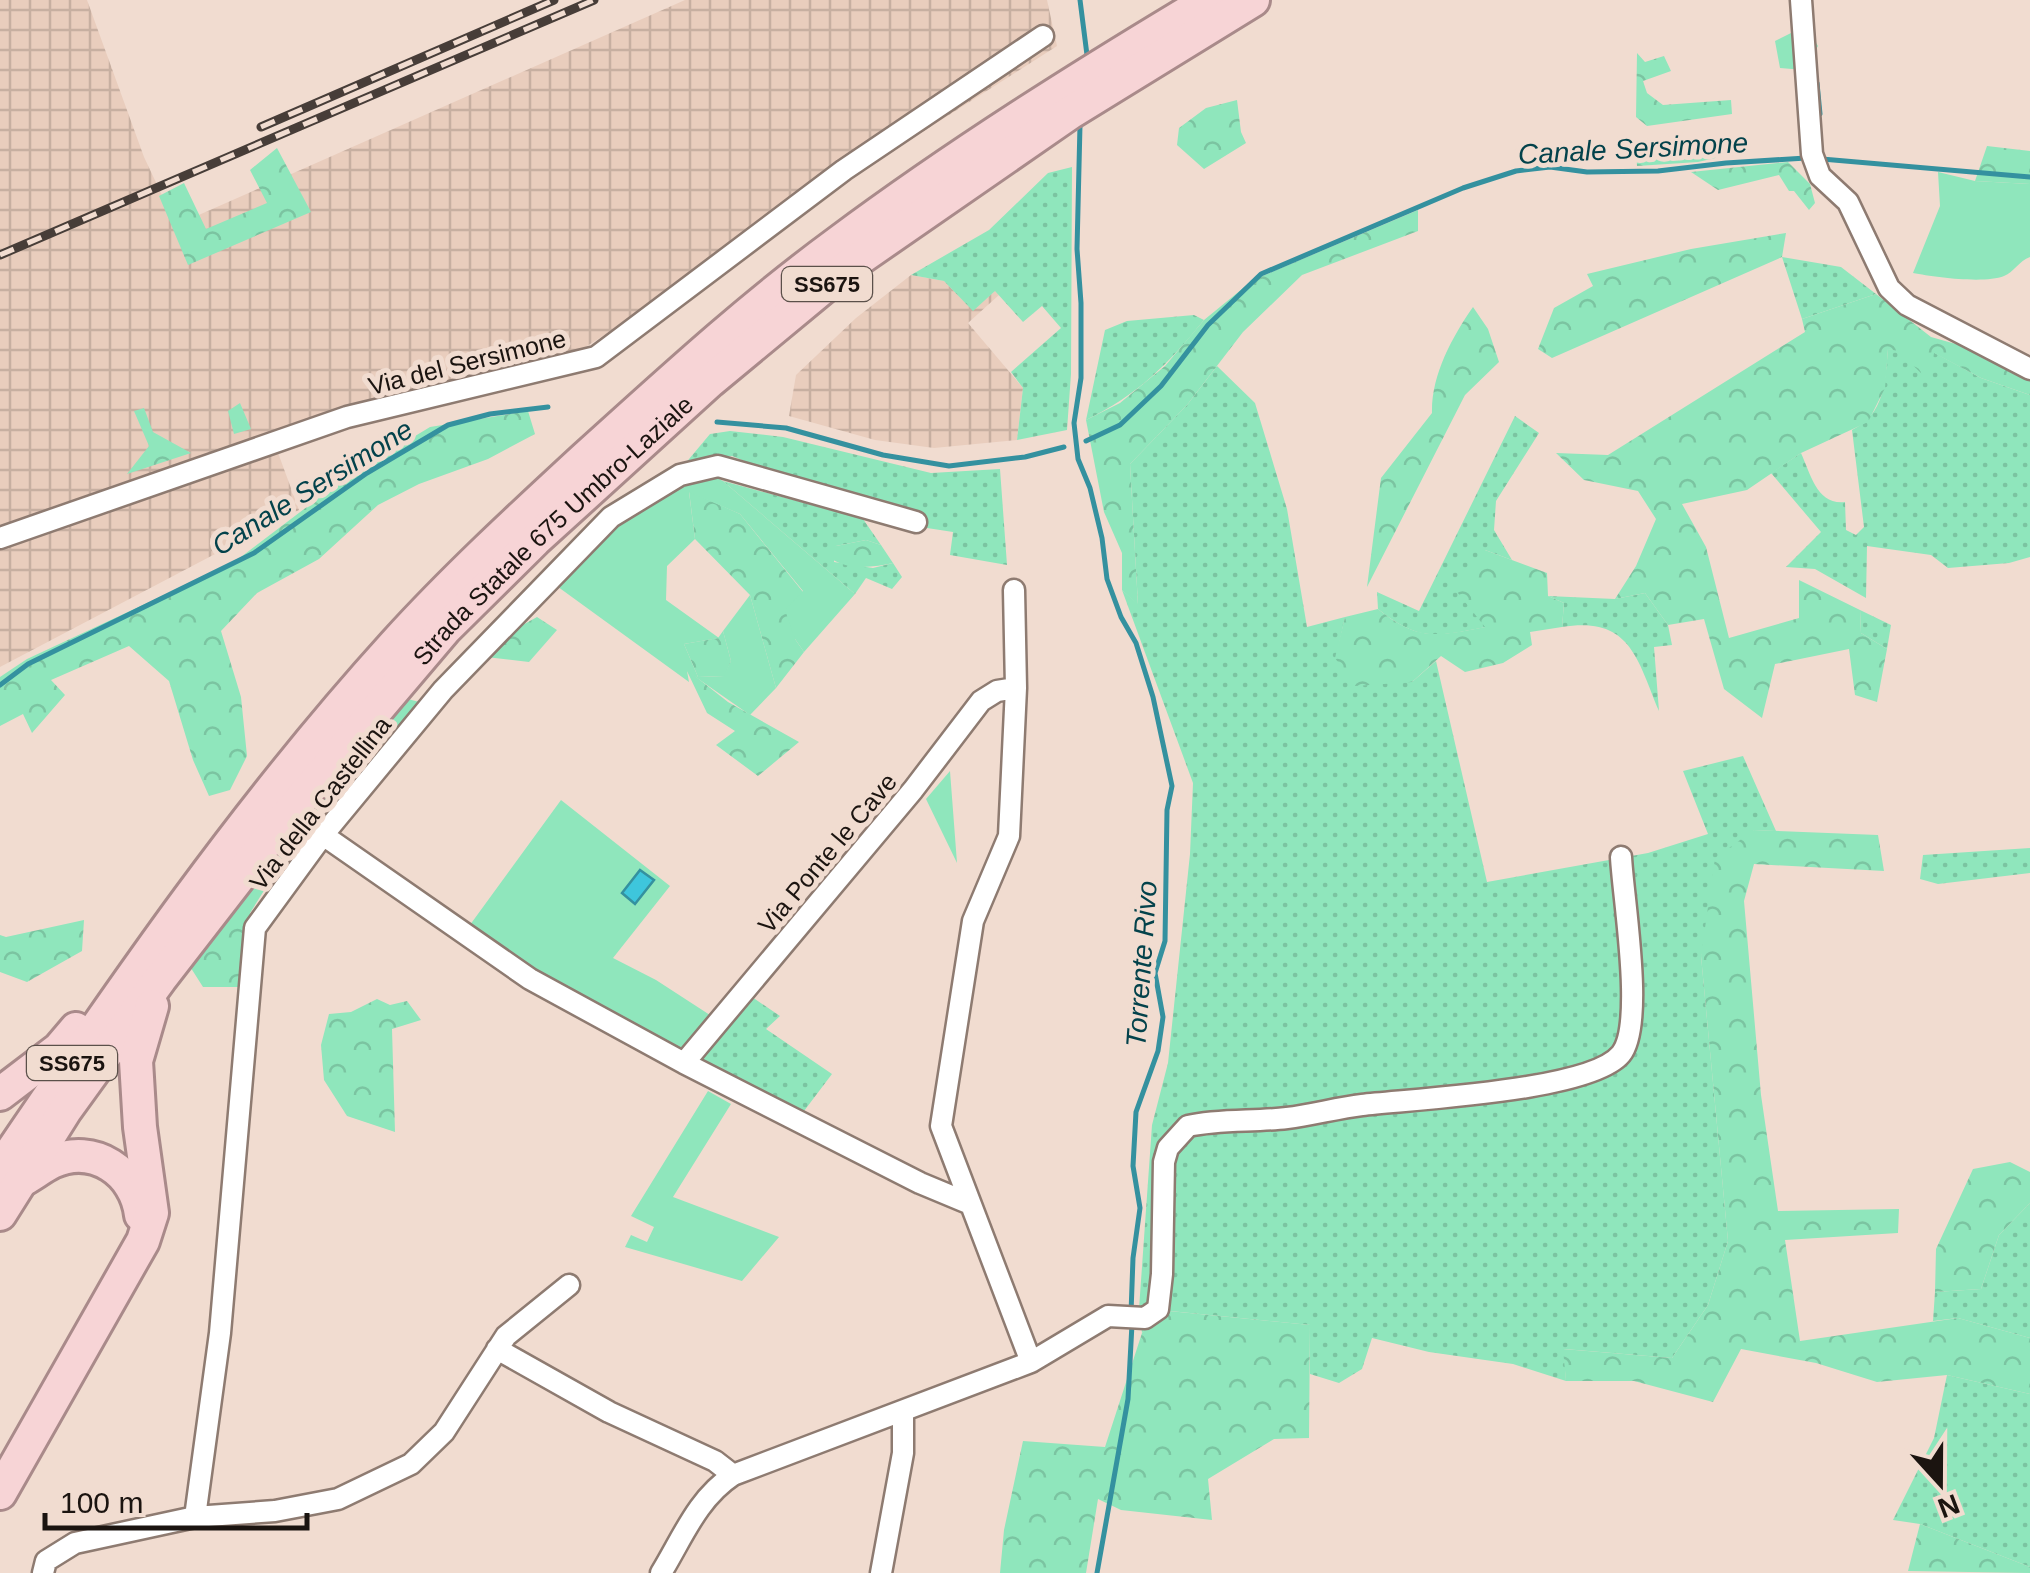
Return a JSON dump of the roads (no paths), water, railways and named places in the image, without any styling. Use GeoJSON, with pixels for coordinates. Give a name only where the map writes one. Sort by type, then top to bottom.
{"type":"FeatureCollection","features":[{"type":"Feature","properties":{"kind":"highway","name":"Strada Statale 675 Umbro-Laziale"},"geometry":{"type":"LineString","coordinates":[[0,1214],[10,1175],[269,792],[398,641],[515,522],[686,366],[852,233],[1050,98],[1209,0]]}},
{"type":"Feature","properties":{"kind":"highway","name":"Strada Statale 675 Umbro-Laziale"},"geometry":{"type":"LineString","coordinates":[[152,968],[446,628],[710,381],[850,265],[1002,158],[1254,0]]}},
{"type":"Feature","properties":{"kind":"highway"},"geometry":{"type":"LineString","coordinates":[[0,1094],[59,1048],[115,980],[152,968],[136,1061],[152,1213],[143,1242],[0,1494]]}},
{"type":"Feature","properties":{"kind":"highway"},"geometry":{"type":"LineString","coordinates":[[10,1175],[74,1156],[95,1158],[115,1166],[131,1181],[141,1209],[143,1242]]}},
{"type":"Feature","properties":{"kind":"street"},"geometry":{"type":"LineString","coordinates":[[1801,0],[1814,161],[1820,176],[1848,202],[1889,288],[1906,305],[2030,369]]}},
{"type":"Feature","properties":{"kind":"street","name":"Via del Sersimone"},"geometry":{"type":"LineString","coordinates":[[0,538],[347,417],[596,357],[844,170],[1043,36]]}},
{"type":"Feature","properties":{"kind":"street","name":"Via della Castellina"},"geometry":{"type":"LineString","coordinates":[[195,1518],[220,1334],[254,928],[323,834],[443,690],[611,517],[680,475],[718,466],[916,522]]}},
{"type":"Feature","properties":{"kind":"street"},"geometry":{"type":"LineString","coordinates":[[1014,590],[1016,688],[1009,836],[973,921],[942,1126],[968,1203],[1032,1362]]}},
{"type":"Feature","properties":{"kind":"street","name":"Via Ponte le Cave"},"geometry":{"type":"LineString","coordinates":[[684,1063],[912,790],[981,701],[997,691],[1016,688]]}},
{"type":"Feature","properties":{"kind":"street"},"geometry":{"type":"LineString","coordinates":[[323,834],[530,979],[684,1063],[920,1183],[968,1203]]}},
{"type":"Feature","properties":{"kind":"street"},"geometry":{"type":"LineString","coordinates":[[661,1573],[701,1502],[714,1487],[733,1476],[1032,1362],[1114,1316],[1143,1318],[1158,1309],[1164,1162],[1168,1148],[1188,1126],[1289,1118],[1346,1107],[1547,1083],[1594,1072],[1622,1053],[1632,1022],[1621,857]]}},
{"type":"Feature","properties":{"kind":"street"},"geometry":{"type":"LineString","coordinates":[[42,1573],[46,1560],[75,1543],[195,1518],[275,1511],[338,1499],[411,1464],[444,1432],[506,1336],[569,1284]]}},
{"type":"Feature","properties":{"kind":"street"},"geometry":{"type":"LineString","coordinates":[[497,1349],[610,1412],[715,1461],[733,1476]]}},
{"type":"Feature","properties":{"kind":"street"},"geometry":{"type":"LineString","coordinates":[[881,1573],[903,1453],[903,1412]]}},
{"type":"Feature","properties":{"kind":"water"},"geometry":{"type":"Polygon","coordinates":[[[640,870],[654,880],[635,904],[622,893],[640,870]]]}},
{"type":"Feature","properties":{"kind":"waterway","name":"Torrente Rivo"},"geometry":{"type":"LineString","coordinates":[[1080,0],[1087,55]]}},
{"type":"Feature","properties":{"kind":"waterway"},"geometry":{"type":"LineString","coordinates":[[1817,83],[1820,114]]}},
{"type":"Feature","properties":{"kind":"waterway","name":"Torrente Rivo"},"geometry":{"type":"LineString","coordinates":[[1080,125],[1077,249],[1081,378],[1074,423],[1078,459],[1090,488],[1107,579],[1136,643],[1153,697],[1172,786],[1167,810],[1165,941],[1155,973],[1163,1017],[1158,1051],[1136,1112],[1133,1166],[1140,1208],[1131,1313]]}},
{"type":"Feature","properties":{"kind":"waterway","name":"Canale Sersimone"},"geometry":{"type":"LineString","coordinates":[[1086,441],[1120,425],[1161,386],[1208,325],[1261,274],[1463,188],[1516,171],[1550,167],[1587,172],[1658,171],[1806,158]]}},
{"type":"Feature","properties":{"kind":"waterway","name":"Canale Sersimone"},"geometry":{"type":"LineString","coordinates":[[1822,159],[2030,177]]}},
{"type":"Feature","properties":{"kind":"waterway","name":"Canale Sersimone"},"geometry":{"type":"LineString","coordinates":[[0,685],[28,664],[254,553],[367,473],[448,425],[490,414],[548,407]]}},
{"type":"Feature","properties":{"kind":"waterway","name":"Canale Sersimone"},"geometry":{"type":"LineString","coordinates":[[717,422],[786,428],[883,455],[949,466],[1025,457],[1064,447]]}},
{"type":"Feature","properties":{"kind":"waterway","name":"Torrente Rivo"},"geometry":{"type":"LineString","coordinates":[[1097,1573],[1128,1399],[1132,1324]]}},
{"type":"Feature","properties":{"kind":"railway"},"geometry":{"type":"LineString","coordinates":[[261,127],[554,0]]}},
{"type":"Feature","properties":{"kind":"railway"},"geometry":{"type":"LineString","coordinates":[[0,255],[594,0]]}}]}
